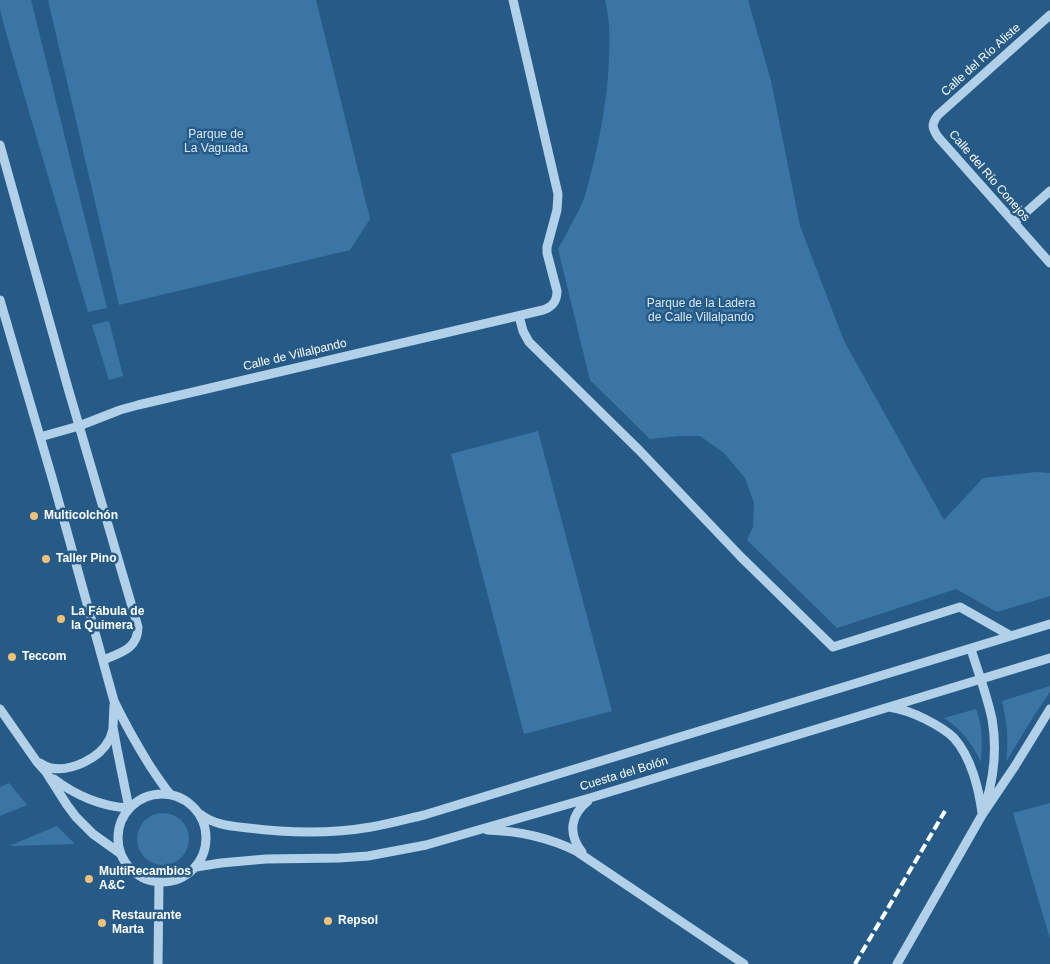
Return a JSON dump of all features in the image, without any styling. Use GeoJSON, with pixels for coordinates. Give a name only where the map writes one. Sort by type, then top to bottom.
{"type":"FeatureCollection","features":[{"type":"Feature","properties":{"kind":"street","name":"Calle de Villalpando"},"geometry":{"type":"LineString","coordinates":[[40,437],[79,426],[138,405],[519,316],[548,308],[552,305],[557,296],[547,247],[557,210],[558,194],[513,0]]}},
{"type":"Feature","properties":{"kind":"street","name":"Calle del Río Aliste"},"geometry":{"type":"LineString","coordinates":[[933,126],[934,120],[938,115],[1050,15]]}},
{"type":"Feature","properties":{"kind":"street","name":"Calle del Río Conejos"},"geometry":{"type":"LineString","coordinates":[[933,126],[938,136],[1050,263]]}},
{"type":"Feature","properties":{"kind":"street"},"geometry":{"type":"LineString","coordinates":[[0,145],[138,627],[136,641],[130,647],[103,660]]}},
{"type":"Feature","properties":{"kind":"street"},"geometry":{"type":"LineString","coordinates":[[1014,223],[1050,191]]}},
{"type":"Feature","properties":{"kind":"street"},"geometry":{"type":"LineString","coordinates":[[0,300],[114,701],[138,747],[171,795]]}},
{"type":"Feature","properties":{"kind":"street"},"geometry":{"type":"LineString","coordinates":[[519,316],[523,331],[529,342],[640,451],[741,557],[833,647],[960,607],[1011,636]]}},
{"type":"Feature","properties":{"kind":"street","name":"Cuesta del Bolón"},"geometry":{"type":"LineString","coordinates":[[200,814],[207,819],[222,824],[282,832],[338,831],[379,826],[424,815],[1050,624]]}},
{"type":"Feature","properties":{"kind":"street"},"geometry":{"type":"LineString","coordinates":[[971,649],[992,719],[994,752],[991,782],[982,815]]}},
{"type":"Feature","properties":{"kind":"street","name":"Cuesta del Bolón"},"geometry":{"type":"LineString","coordinates":[[196,867],[258,860],[368,856],[412,848],[593,797],[1050,658]]}},
{"type":"Feature","properties":{"kind":"street"},"geometry":{"type":"LineString","coordinates":[[114,701],[113,727],[116,749],[130,808]]}},
{"type":"Feature","properties":{"kind":"street"},"geometry":{"type":"LineString","coordinates":[[886,707],[911,712],[932,722],[955,739],[974,775],[982,815]]}},
{"type":"Feature","properties":{"kind":"street"},"geometry":{"type":"LineString","coordinates":[[0,709],[37,762],[63,786],[86,798],[114,806],[130,808]]}},
{"type":"Feature","properties":{"kind":"street"},"geometry":{"type":"LineString","coordinates":[[897,964],[982,815],[1050,709]]}},
{"type":"Feature","properties":{"kind":"street"},"geometry":{"type":"LineString","coordinates":[[37,762],[51,768],[79,765],[101,751],[109,740],[113,727]]}},
{"type":"Feature","properties":{"kind":"street"},"geometry":{"type":"LineString","coordinates":[[46,772],[81,823],[121,854]]}},
{"type":"Feature","properties":{"kind":"street"},"geometry":{"type":"LineString","coordinates":[[155,794],[171,795],[189,802],[200,814],[207,840],[203,857],[196,867],[182,878],[170,882],[147,880],[134,872],[121,854],[118,835],[120,822],[130,808],[141,799],[155,794]]}},
{"type":"Feature","properties":{"kind":"street"},"geometry":{"type":"LineString","coordinates":[[590,859],[574,841],[572,830],[574,818],[580,807],[593,797]]}},
{"type":"Feature","properties":{"kind":"street"},"geometry":{"type":"LineString","coordinates":[[471,832],[487,830],[520,832],[564,845],[590,859],[744,964]]}},
{"type":"Feature","properties":{"kind":"street"},"geometry":{"type":"LineString","coordinates":[[158,964],[159,882]]}},
{"type":"Feature","properties":{"kind":"green space"},"geometry":{"type":"Polygon","coordinates":[[[0,0],[31,0],[107,308],[88,312],[2,18],[0,0]]]}},
{"type":"Feature","properties":{"kind":"green space","name":"Parque de La Vaguada"},"geometry":{"type":"Polygon","coordinates":[[[48,0],[316,0],[370,219],[350,250],[119,305],[48,0]]]}},
{"type":"Feature","properties":{"kind":"green space","name":"Parque de la Ladera de Calle Villalpando"},"geometry":{"type":"Polygon","coordinates":[[[605,0],[748,0],[771,81],[800,226],[844,341],[944,520],[983,478],[1037,472],[1050,473],[1050,596],[997,612],[956,589],[837,628],[747,540],[753,527],[754,503],[745,478],[724,453],[700,436],[650,439],[590,380],[558,249],[585,196],[601,129],[608,78],[609,53],[609,23],[605,0]]]}},
{"type":"Feature","properties":{"kind":"green space"},"geometry":{"type":"Polygon","coordinates":[[[109,321],[123,376],[109,380],[92,325],[109,321]]]}},
{"type":"Feature","properties":{"kind":"green space"},"geometry":{"type":"Polygon","coordinates":[[[538,431],[612,711],[524,734],[451,454],[538,431]]]}},
{"type":"Feature","properties":{"kind":"green space"},"geometry":{"type":"Polygon","coordinates":[[[1050,686],[1050,692],[1006,762],[1007,731],[1002,701],[1050,686]]]}},
{"type":"Feature","properties":{"kind":"green space"},"geometry":{"type":"Polygon","coordinates":[[[976,709],[981,728],[981,762],[966,737],[944,718],[976,709]]]}},
{"type":"Feature","properties":{"kind":"green space"},"geometry":{"type":"Polygon","coordinates":[[[9,783],[27,805],[0,816],[0,787],[9,783]]]}},
{"type":"Feature","properties":{"kind":"green space"},"geometry":{"type":"Polygon","coordinates":[[[1050,803],[1050,939],[1013,813],[1050,803]]]}},
{"type":"Feature","properties":{"kind":"green space"},"geometry":{"type":"Polygon","coordinates":[[[158,813],[168,813],[182,820],[189,834],[189,844],[182,858],[168,865],[158,865],[148,861],[141,854],[137,844],[137,834],[141,824],[148,817],[158,813]]]}},
{"type":"Feature","properties":{"kind":"green space"},"geometry":{"type":"Polygon","coordinates":[[[57,826],[75,844],[9,846],[57,826]]]}},
{"type":"Feature","properties":{"kind":"railway"},"geometry":{"type":"LineString","coordinates":[[855,964],[945,811]]}},
{"type":"Feature","properties":{"kind":"place","name":"Multicolchón"},"geometry":{"type":"Point","coordinates":[34,516]}},
{"type":"Feature","properties":{"kind":"place","name":"Taller Pino"},"geometry":{"type":"Point","coordinates":[46,559]}},
{"type":"Feature","properties":{"kind":"place","name":"La Fábula de la Quimera"},"geometry":{"type":"Point","coordinates":[61,619]}},
{"type":"Feature","properties":{"kind":"place","name":"Teccom"},"geometry":{"type":"Point","coordinates":[12,657]}},
{"type":"Feature","properties":{"kind":"place","name":"MultiRecambios A&C"},"geometry":{"type":"Point","coordinates":[89,879]}},
{"type":"Feature","properties":{"kind":"place","name":"Repsol"},"geometry":{"type":"Point","coordinates":[328,921]}},
{"type":"Feature","properties":{"kind":"place","name":"Restaurante Marta"},"geometry":{"type":"Point","coordinates":[102,923]}}]}
